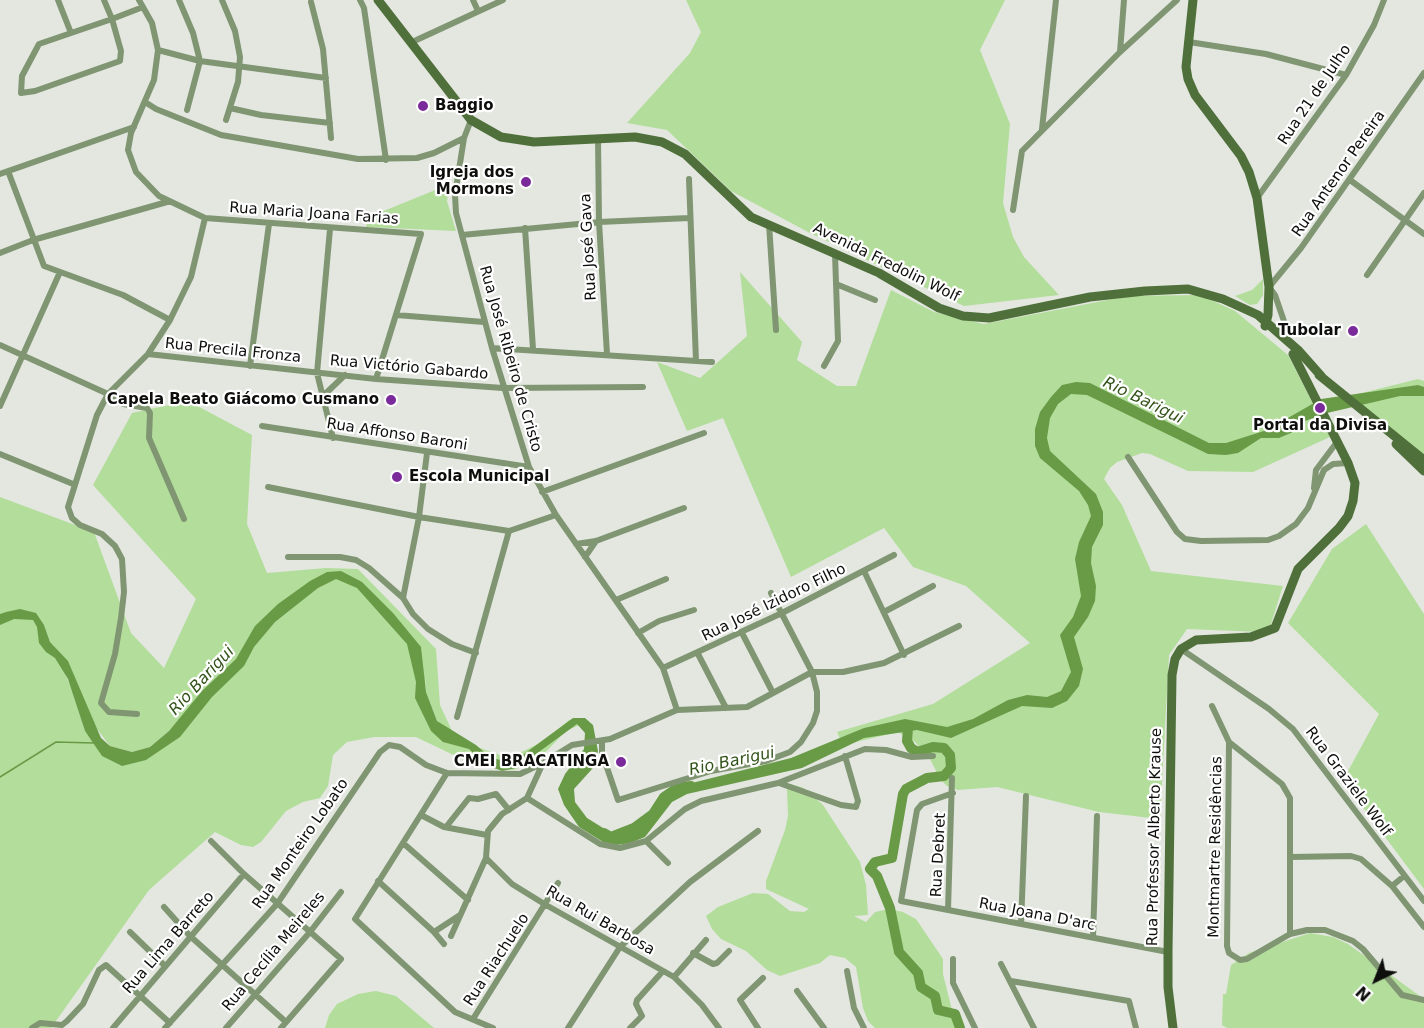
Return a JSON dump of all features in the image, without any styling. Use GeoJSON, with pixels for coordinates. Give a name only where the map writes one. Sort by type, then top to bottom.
{"type":"FeatureCollection","features":[{"type":"Feature","properties":{"kind":"main road","name":"Avenida Fredolin Wolf"},"geometry":{"type":"LineString","coordinates":[[378,0],[409,44],[471,120],[501,137],[534,142],[642,138],[675,147],[751,217],[879,273],[939,308],[963,316],[989,318],[1090,297],[1145,291],[1188,290],[1223,299],[1261,322],[1299,351],[1322,377]]}},
{"type":"Feature","properties":{"kind":"main road"},"geometry":{"type":"LineString","coordinates":[[1184,1],[1189,42],[1186,68],[1195,95],[1241,156],[1257,198],[1269,292],[1261,322]]}},
{"type":"Feature","properties":{"kind":"main road","name":"Avenida Fredolin Wolf"},"geometry":{"type":"LineString","coordinates":[[1261,322],[1293,354],[1361,409],[1423,466]]}},
{"type":"Feature","properties":{"kind":"main road"},"geometry":{"type":"LineString","coordinates":[[1181,649],[1196,640],[1251,637],[1275,628],[1298,568],[1348,516],[1355,483],[1348,463],[1293,354]]}},
{"type":"Feature","properties":{"kind":"main road"},"geometry":{"type":"LineString","coordinates":[[1315,396],[1314,390],[1322,377]]}},
{"type":"Feature","properties":{"kind":"main road","name":"Rua Professor Alberto Krause"},"geometry":{"type":"LineString","coordinates":[[1173,1028],[1168,987],[1172,675],[1175,659],[1181,649]]}},
{"type":"Feature","properties":{"kind":"street"},"geometry":{"type":"LineString","coordinates":[[58,0],[70,33]]}},
{"type":"Feature","properties":{"kind":"street"},"geometry":{"type":"LineString","coordinates":[[104,0],[112,19],[121,51],[120,61],[35,91],[21,93],[22,76],[39,44],[112,19],[143,7]]}},
{"type":"Feature","properties":{"kind":"street"},"geometry":{"type":"LineString","coordinates":[[139,0],[152,23],[158,50],[154,80],[134,127],[128,150],[130,161],[136,172],[167,202]]}},
{"type":"Feature","properties":{"kind":"street"},"geometry":{"type":"LineString","coordinates":[[178,0],[193,33],[200,61],[187,110]]}},
{"type":"Feature","properties":{"kind":"street"},"geometry":{"type":"LineString","coordinates":[[222,0],[237,40],[240,66],[226,120]]}},
{"type":"Feature","properties":{"kind":"street"},"geometry":{"type":"LineString","coordinates":[[360,0],[364,8],[386,160]]}},
{"type":"Feature","properties":{"kind":"street"},"geometry":{"type":"LineString","coordinates":[[473,0],[478,11]]}},
{"type":"Feature","properties":{"kind":"street"},"geometry":{"type":"LineString","coordinates":[[409,44],[502,0]]}},
{"type":"Feature","properties":{"kind":"street"},"geometry":{"type":"LineString","coordinates":[[1042,129],[1056,0]]}},
{"type":"Feature","properties":{"kind":"street"},"geometry":{"type":"LineString","coordinates":[[1120,52],[1124,0]]}},
{"type":"Feature","properties":{"kind":"street","name":"Rua 21 de Julho"},"geometry":{"type":"LineString","coordinates":[[1257,198],[1346,75],[1374,25],[1384,0]]}},
{"type":"Feature","properties":{"kind":"street"},"geometry":{"type":"LineString","coordinates":[[1013,210],[1022,151],[1120,52],[1184,1]]}},
{"type":"Feature","properties":{"kind":"street"},"geometry":{"type":"LineString","coordinates":[[311,2],[323,49],[331,138]]}},
{"type":"Feature","properties":{"kind":"street"},"geometry":{"type":"LineString","coordinates":[[1189,42],[1266,54],[1346,75]]}},
{"type":"Feature","properties":{"kind":"street"},"geometry":{"type":"LineString","coordinates":[[158,50],[200,61],[326,78]]}},
{"type":"Feature","properties":{"kind":"street","name":"Rua Antenor Pereira"},"geometry":{"type":"LineString","coordinates":[[1269,292],[1424,73]]}},
{"type":"Feature","properties":{"kind":"street"},"geometry":{"type":"LineString","coordinates":[[145,102],[156,109],[221,135],[358,159],[417,158],[434,153],[464,138]]}},
{"type":"Feature","properties":{"kind":"street"},"geometry":{"type":"LineString","coordinates":[[230,108],[261,115],[330,123]]}},
{"type":"Feature","properties":{"kind":"street","name":"Rua José Ribeiro de Cristo"},"geometry":{"type":"LineString","coordinates":[[471,120],[464,138],[455,195],[462,235],[484,322],[529,467],[556,515],[663,668],[677,710]]}},
{"type":"Feature","properties":{"kind":"street"},"geometry":{"type":"LineString","coordinates":[[0,174],[134,127]]}},
{"type":"Feature","properties":{"kind":"street","name":"Rua José Gava"},"geometry":{"type":"LineString","coordinates":[[598,139],[599,222],[607,354]]}},
{"type":"Feature","properties":{"kind":"street"},"geometry":{"type":"LineString","coordinates":[[8,171],[41,262],[49,268],[123,295],[170,320]]}},
{"type":"Feature","properties":{"kind":"street"},"geometry":{"type":"LineString","coordinates":[[689,179],[696,361]]}},
{"type":"Feature","properties":{"kind":"street"},"geometry":{"type":"LineString","coordinates":[[1350,180],[1424,234]]}},
{"type":"Feature","properties":{"kind":"street"},"geometry":{"type":"LineString","coordinates":[[1367,275],[1424,193]]}},
{"type":"Feature","properties":{"kind":"street"},"geometry":{"type":"LineString","coordinates":[[0,253],[33,240],[167,202]]}},
{"type":"Feature","properties":{"kind":"street","name":"Rua Maria Joana Farias"},"geometry":{"type":"LineString","coordinates":[[167,202],[205,218],[422,234],[396,315]]}},
{"type":"Feature","properties":{"kind":"street"},"geometry":{"type":"LineString","coordinates":[[137,714],[110,712],[101,703],[115,654],[121,618],[124,592],[122,559],[115,546],[102,534],[80,525],[72,518],[68,507],[73,484],[97,415],[108,394],[148,354],[170,320],[191,277],[205,218]]}},
{"type":"Feature","properties":{"kind":"street"},"geometry":{"type":"LineString","coordinates":[[462,235],[599,222],[689,218]]}},
{"type":"Feature","properties":{"kind":"street"},"geometry":{"type":"LineString","coordinates":[[250,366],[269,224]]}},
{"type":"Feature","properties":{"kind":"street"},"geometry":{"type":"LineString","coordinates":[[769,225],[776,330]]}},
{"type":"Feature","properties":{"kind":"street"},"geometry":{"type":"LineString","coordinates":[[525,228],[533,349]]}},
{"type":"Feature","properties":{"kind":"street"},"geometry":{"type":"LineString","coordinates":[[330,229],[316,373],[333,438]]}},
{"type":"Feature","properties":{"kind":"street"},"geometry":{"type":"LineString","coordinates":[[824,366],[838,341],[835,254]]}},
{"type":"Feature","properties":{"kind":"street"},"geometry":{"type":"LineString","coordinates":[[0,406],[60,272]]}},
{"type":"Feature","properties":{"kind":"street"},"geometry":{"type":"LineString","coordinates":[[836,284],[875,300]]}},
{"type":"Feature","properties":{"kind":"street"},"geometry":{"type":"LineString","coordinates":[[1269,292],[1275,295],[1286,327]]}},
{"type":"Feature","properties":{"kind":"street"},"geometry":{"type":"LineString","coordinates":[[376,379],[396,315],[484,322]]}},
{"type":"Feature","properties":{"kind":"street"},"geometry":{"type":"LineString","coordinates":[[0,345],[108,394],[123,404],[147,408],[150,413],[149,438],[184,519]]}},
{"type":"Feature","properties":{"kind":"street"},"geometry":{"type":"LineString","coordinates":[[492,348],[712,362]]}},
{"type":"Feature","properties":{"kind":"street","name":"Rua Precila Fronza"},"geometry":{"type":"LineString","coordinates":[[148,354],[316,373]]}},
{"type":"Feature","properties":{"kind":"street","name":"Rua Victório Gabardo"},"geometry":{"type":"LineString","coordinates":[[316,373],[503,388],[643,387]]}},
{"type":"Feature","properties":{"kind":"street"},"geometry":{"type":"LineString","coordinates":[[322,396],[345,375]]}},
{"type":"Feature","properties":{"kind":"street","name":"Rua Affonso Baroni"},"geometry":{"type":"LineString","coordinates":[[262,426],[529,467]]}},
{"type":"Feature","properties":{"kind":"street"},"geometry":{"type":"LineString","coordinates":[[542,492],[704,433]]}},
{"type":"Feature","properties":{"kind":"street"},"geometry":{"type":"LineString","coordinates":[[1314,492],[1316,470],[1337,442]]}},
{"type":"Feature","properties":{"kind":"street"},"geometry":{"type":"LineString","coordinates":[[403,598],[419,517],[427,453]]}},
{"type":"Feature","properties":{"kind":"street"},"geometry":{"type":"LineString","coordinates":[[0,454],[73,484]]}},
{"type":"Feature","properties":{"kind":"street"},"geometry":{"type":"LineString","coordinates":[[1329,454],[1335,463]]}},
{"type":"Feature","properties":{"kind":"street"},"geometry":{"type":"LineString","coordinates":[[1128,457],[1177,532],[1185,539],[1268,540],[1296,524],[1308,508],[1324,470],[1335,463],[1348,463]]}},
{"type":"Feature","properties":{"kind":"street"},"geometry":{"type":"LineString","coordinates":[[268,487],[419,517],[509,531],[556,515]]}},
{"type":"Feature","properties":{"kind":"street"},"geometry":{"type":"LineString","coordinates":[[576,544],[596,541],[684,507]]}},
{"type":"Feature","properties":{"kind":"street"},"geometry":{"type":"LineString","coordinates":[[457,717],[509,531]]}},
{"type":"Feature","properties":{"kind":"street"},"geometry":{"type":"LineString","coordinates":[[585,557],[596,541]]}},
{"type":"Feature","properties":{"kind":"street","name":"Rua José Izidoro Filho"},"geometry":{"type":"LineString","coordinates":[[663,668],[742,633],[894,555]]}},
{"type":"Feature","properties":{"kind":"street"},"geometry":{"type":"LineString","coordinates":[[288,557],[340,557],[356,560],[369,568],[403,598],[413,614],[428,629],[452,644],[476,653]]}},
{"type":"Feature","properties":{"kind":"street"},"geometry":{"type":"LineString","coordinates":[[864,571],[904,655]]}},
{"type":"Feature","properties":{"kind":"street"},"geometry":{"type":"LineString","coordinates":[[616,600],[666,579]]}},
{"type":"Feature","properties":{"kind":"street"},"geometry":{"type":"LineString","coordinates":[[884,612],[933,586]]}},
{"type":"Feature","properties":{"kind":"street"},"geometry":{"type":"LineString","coordinates":[[600,741],[618,800],[711,771],[766,761],[790,752],[801,742],[813,723],[817,711],[812,672],[771,593]]}},
{"type":"Feature","properties":{"kind":"street"},"geometry":{"type":"LineString","coordinates":[[638,633],[659,621],[694,610]]}},
{"type":"Feature","properties":{"kind":"street"},"geometry":{"type":"LineString","coordinates":[[493,1028],[454,1012],[355,920],[447,773],[520,774],[543,764],[572,745],[600,741],[677,710],[747,707],[812,672],[843,672],[867,668],[904,655],[959,626]]}},
{"type":"Feature","properties":{"kind":"street"},"geometry":{"type":"LineString","coordinates":[[742,633],[773,693]]}},
{"type":"Feature","properties":{"kind":"street","name":"Rua Graziele Wolf"},"geometry":{"type":"LineString","coordinates":[[1181,649],[1269,709],[1293,729],[1424,901]]}},
{"type":"Feature","properties":{"kind":"street"},"geometry":{"type":"LineString","coordinates":[[698,654],[726,708]]}},
{"type":"Feature","properties":{"kind":"street","name":"Montmartre Residências"},"geometry":{"type":"LineString","coordinates":[[1212,706],[1229,742],[1287,791],[1290,798],[1290,934]]}},
{"type":"Feature","properties":{"kind":"street","name":"Montmartre Residências"},"geometry":{"type":"LineString","coordinates":[[1229,742],[1227,946],[1234,958],[1240,960],[1290,934],[1307,930],[1325,930],[1342,936],[1363,949],[1402,994],[1424,999]]}},
{"type":"Feature","properties":{"kind":"street","name":"Rua Monteiro Lobato"},"geometry":{"type":"LineString","coordinates":[[167,1026],[277,904],[380,752],[389,745],[400,747],[426,765],[447,773]]}},
{"type":"Feature","properties":{"kind":"street"},"geometry":{"type":"LineString","coordinates":[[527,798],[600,843],[620,848],[646,841],[685,808],[701,801],[778,783],[865,749],[886,750],[912,757],[933,756]]}},
{"type":"Feature","properties":{"kind":"street"},"geometry":{"type":"LineString","coordinates":[[778,783],[841,805],[856,807],[858,801],[845,756]]}},
{"type":"Feature","properties":{"kind":"street"},"geometry":{"type":"LineString","coordinates":[[451,936],[486,858],[488,835],[495,822],[527,798],[543,764]]}},
{"type":"Feature","properties":{"kind":"street","name":"Rua Debret"},"geometry":{"type":"LineString","coordinates":[[948,910],[952,778]]}},
{"type":"Feature","properties":{"kind":"street"},"geometry":{"type":"LineString","coordinates":[[446,827],[470,798],[478,799],[496,794],[509,810]]}},
{"type":"Feature","properties":{"kind":"street"},"geometry":{"type":"LineString","coordinates":[[1021,924],[1026,796]]}},
{"type":"Feature","properties":{"kind":"street","name":"Rua Joana D'arc"},"geometry":{"type":"LineString","coordinates":[[953,797],[922,804],[917,810],[901,901],[1168,952]]}},
{"type":"Feature","properties":{"kind":"street"},"geometry":{"type":"LineString","coordinates":[[421,815],[446,827],[488,835]]}},
{"type":"Feature","properties":{"kind":"street"},"geometry":{"type":"LineString","coordinates":[[1093,937],[1097,816]]}},
{"type":"Feature","properties":{"kind":"street"},"geometry":{"type":"LineString","coordinates":[[568,1028],[620,947],[690,882],[758,831]]}},
{"type":"Feature","properties":{"kind":"street"},"geometry":{"type":"LineString","coordinates":[[211,841],[277,904],[341,959],[281,1028]]}},
{"type":"Feature","properties":{"kind":"street"},"geometry":{"type":"LineString","coordinates":[[646,841],[668,863]]}},
{"type":"Feature","properties":{"kind":"street"},"geometry":{"type":"LineString","coordinates":[[403,843],[468,900]]}},
{"type":"Feature","properties":{"kind":"street"},"geometry":{"type":"LineString","coordinates":[[1290,857],[1351,856],[1361,859],[1392,886],[1424,927]]}},
{"type":"Feature","properties":{"kind":"street","name":"Rua Rui Barbosa"},"geometry":{"type":"LineString","coordinates":[[486,858],[512,884],[674,977],[702,1005],[719,1028]]}},
{"type":"Feature","properties":{"kind":"street","name":"Rua Lima Barreto"},"geometry":{"type":"LineString","coordinates":[[113,1028],[164,965],[244,874]]}},
{"type":"Feature","properties":{"kind":"street"},"geometry":{"type":"LineString","coordinates":[[1392,886],[1404,876]]}},
{"type":"Feature","properties":{"kind":"street"},"geometry":{"type":"LineString","coordinates":[[378,881],[444,944]]}},
{"type":"Feature","properties":{"kind":"street","name":"Rua Riachuelo"},"geometry":{"type":"LineString","coordinates":[[473,1018],[558,883]]}},
{"type":"Feature","properties":{"kind":"street","name":"Rua Cecília Meireles"},"geometry":{"type":"LineString","coordinates":[[226,1028],[310,932],[341,892]]}},
{"type":"Feature","properties":{"kind":"street"},"geometry":{"type":"LineString","coordinates":[[164,907],[190,936],[286,1022]]}},
{"type":"Feature","properties":{"kind":"street"},"geometry":{"type":"LineString","coordinates":[[434,932],[461,915]]}},
{"type":"Feature","properties":{"kind":"street"},"geometry":{"type":"LineString","coordinates":[[130,932],[164,965]]}},
{"type":"Feature","properties":{"kind":"street"},"geometry":{"type":"LineString","coordinates":[[674,977],[706,940]]}},
{"type":"Feature","properties":{"kind":"street"},"geometry":{"type":"LineString","coordinates":[[693,953],[712,964],[717,963],[729,951]]}},
{"type":"Feature","properties":{"kind":"street"},"geometry":{"type":"LineString","coordinates":[[953,959],[953,983],[975,1028]]}},
{"type":"Feature","properties":{"kind":"street"},"geometry":{"type":"LineString","coordinates":[[1001,964],[1034,1028]]}},
{"type":"Feature","properties":{"kind":"street"},"geometry":{"type":"LineString","coordinates":[[32,1028],[47,1022],[62,1025],[83,1004],[99,970],[106,965],[139,995],[167,1026]]}},
{"type":"Feature","properties":{"kind":"street"},"geometry":{"type":"LineString","coordinates":[[630,1028],[642,1016],[636,1004],[638,1000],[663,971]]}},
{"type":"Feature","properties":{"kind":"street"},"geometry":{"type":"LineString","coordinates":[[848,971],[854,1008],[864,1028]]}},
{"type":"Feature","properties":{"kind":"street"},"geometry":{"type":"LineString","coordinates":[[758,1028],[740,1000],[763,978]]}},
{"type":"Feature","properties":{"kind":"street"},"geometry":{"type":"LineString","coordinates":[[1011,981],[1129,1001],[1136,1028]]}},
{"type":"Feature","properties":{"kind":"street"},"geometry":{"type":"LineString","coordinates":[[797,991],[824,1028]]}},
{"type":"Feature","properties":{"kind":"shaded area"},"geometry":{"type":"Polygon","coordinates":[[[686,0],[1005,0],[980,50],[1010,124],[1003,203],[1013,237],[1024,257],[1059,295],[964,306],[810,233],[731,191],[667,130],[627,123],[690,53],[701,32],[686,0]]]}},
{"type":"Feature","properties":{"kind":"shaded area"},"geometry":{"type":"Polygon","coordinates":[[[450,184],[447,201],[456,231],[366,227],[369,217],[450,184]]]}},
{"type":"Feature","properties":{"kind":"shaded area"},"geometry":{"type":"Polygon","coordinates":[[[740,272],[802,342],[797,360],[837,386],[856,386],[891,290],[934,312],[984,324],[1128,296],[1200,295],[1235,311],[1288,355],[1330,437],[1253,472],[1188,471],[1150,454],[1142,453],[1117,462],[1110,468],[1104,479],[1122,505],[1151,571],[1283,586],[1270,627],[1261,632],[1187,629],[1169,655],[1160,819],[1099,812],[997,787],[958,790],[947,786],[940,779],[930,759],[915,742],[898,732],[843,745],[837,732],[933,704],[1030,643],[966,586],[913,567],[884,528],[791,577],[723,418],[687,431],[657,362],[700,378],[747,336],[740,272]]]}},
{"type":"Feature","properties":{"kind":"shaded area"},"geometry":{"type":"Polygon","coordinates":[[[1263,279],[1263,295],[1257,304],[1250,305],[1235,296],[1252,290],[1263,279]]]}},
{"type":"Feature","properties":{"kind":"shaded area"},"geometry":{"type":"Polygon","coordinates":[[[1418,379],[1424,381],[1424,460],[1350,396],[1418,379]]]}},
{"type":"Feature","properties":{"kind":"shaded area"},"geometry":{"type":"Polygon","coordinates":[[[1076,382],[1090,383],[1209,443],[1226,443],[1267,430],[1321,399],[1418,385],[1424,387],[1424,396],[1400,396],[1327,413],[1305,421],[1293,432],[1279,438],[1261,438],[1238,453],[1226,455],[1208,454],[1087,395],[1071,394],[1058,404],[1050,418],[1047,438],[1050,451],[1096,494],[1103,512],[1103,525],[1092,547],[1091,563],[1096,586],[1095,601],[1088,617],[1074,637],[1083,669],[1079,686],[1067,701],[1052,708],[1022,706],[951,738],[917,730],[864,738],[802,768],[687,794],[672,802],[645,837],[630,843],[617,845],[603,842],[579,827],[564,805],[558,789],[565,774],[584,749],[585,733],[577,724],[517,768],[502,771],[486,765],[469,749],[443,742],[431,731],[415,698],[416,682],[407,644],[357,588],[336,579],[318,588],[275,622],[254,647],[244,666],[212,697],[180,737],[146,760],[122,766],[102,756],[85,731],[68,679],[55,658],[39,643],[37,627],[33,620],[14,619],[0,625],[0,614],[6,612],[20,609],[36,613],[44,625],[50,642],[68,661],[101,738],[110,746],[132,752],[150,747],[169,731],[202,691],[236,659],[255,626],[278,604],[327,572],[341,571],[362,582],[393,613],[421,647],[426,692],[437,721],[476,745],[491,758],[506,761],[524,754],[573,718],[585,718],[593,725],[598,751],[593,768],[574,789],[575,802],[587,818],[616,836],[633,830],[653,818],[668,794],[684,785],[791,758],[864,728],[905,719],[947,727],[973,719],[1008,700],[1027,695],[1047,697],[1061,691],[1071,672],[1060,635],[1073,617],[1081,596],[1075,559],[1079,542],[1091,516],[1088,505],[1079,491],[1040,458],[1035,446],[1035,429],[1040,412],[1051,397],[1062,385],[1076,382]]]}},
{"type":"Feature","properties":{"kind":"shaded area"},"geometry":{"type":"Polygon","coordinates":[[[188,401],[252,435],[247,524],[267,573],[326,568],[358,569],[436,649],[440,705],[453,733],[437,721],[426,692],[425,676],[426,721],[474,746],[509,758],[544,741],[569,720],[581,718],[586,722],[566,731],[536,762],[513,770],[464,760],[416,737],[374,737],[347,742],[333,755],[328,786],[320,798],[303,802],[286,811],[261,842],[253,847],[241,845],[215,832],[149,890],[51,1028],[0,1028],[0,617],[6,612],[0,614],[0,497],[94,532],[131,633],[164,668],[196,599],[93,485],[132,413],[188,401]],[[44,625],[37,626],[59,660],[74,694],[85,731],[119,765],[155,748],[217,677],[169,731],[150,747],[132,752],[110,746],[94,725],[68,662],[50,642],[44,625]]]}},
{"type":"Feature","properties":{"kind":"shaded area"},"geometry":{"type":"Polygon","coordinates":[[[1366,524],[1424,614],[1424,889],[1362,806],[1347,773],[1379,714],[1288,623],[1332,549],[1366,524]]]}},
{"type":"Feature","properties":{"kind":"shaded area"},"geometry":{"type":"Polygon","coordinates":[[[791,784],[804,788],[823,805],[860,862],[866,885],[868,915],[854,916],[866,922],[875,912],[889,909],[903,912],[916,919],[943,959],[943,974],[952,1010],[964,1028],[875,1028],[868,1021],[863,1008],[856,967],[845,958],[830,955],[820,963],[780,976],[767,970],[746,951],[721,939],[712,929],[706,916],[718,907],[753,893],[768,894],[790,911],[804,912],[809,909],[766,889],[766,881],[785,830],[788,816],[787,790],[791,784]]]}},
{"type":"Feature","properties":{"kind":"shaded area"},"geometry":{"type":"Polygon","coordinates":[[[1310,933],[1333,937],[1348,944],[1424,999],[1424,1028],[1227,1028],[1222,1025],[1223,994],[1226,994],[1231,965],[1249,953],[1310,933]]]}},
{"type":"Feature","properties":{"kind":"shaded area"},"geometry":{"type":"Polygon","coordinates":[[[376,991],[396,996],[434,1028],[325,1028],[329,1015],[337,1004],[358,994],[376,991]]]}},
{"type":"Feature","properties":{"kind":"waterway"},"geometry":{"type":"LineString","coordinates":[[908,728],[907,741],[911,748],[917,752],[933,747],[944,748],[950,755],[951,768],[944,776],[927,778],[906,789],[903,794],[892,858],[875,862],[870,869],[877,876],[890,908],[899,952],[918,973],[921,987],[935,996],[938,1010],[955,1014],[960,1028]]}},
{"type":"Feature","properties":{"kind":"waterway"},"geometry":{"type":"LineString","coordinates":[[0,777],[56,742],[94,743]]}},
{"type":"Feature","properties":{"kind":"waterway","name":"Rio Barigui"},"geometry":{"type":"LineString","coordinates":[[604,833],[611,837],[634,828],[653,814],[664,797],[677,788],[691,786]]}},
{"type":"Feature","properties":{"kind":"place","name":"Baggio"},"geometry":{"type":"Point","coordinates":[423,106]}},
{"type":"Feature","properties":{"kind":"place","name":"Igreja dos Mormons"},"geometry":{"type":"Point","coordinates":[526,182]}},
{"type":"Feature","properties":{"kind":"place","name":"Tubolar"},"geometry":{"type":"Point","coordinates":[1353,331]}},
{"type":"Feature","properties":{"kind":"place","name":"Capela Beato Giácomo Cusmano"},"geometry":{"type":"Point","coordinates":[391,400]}},
{"type":"Feature","properties":{"kind":"place","name":"Portal da Divisa"},"geometry":{"type":"Point","coordinates":[1320,408]}},
{"type":"Feature","properties":{"kind":"place","name":"Escola Municipal"},"geometry":{"type":"Point","coordinates":[397,477]}},
{"type":"Feature","properties":{"kind":"place","name":"CMEI BRACATINGA"},"geometry":{"type":"Point","coordinates":[621,762]}}]}
